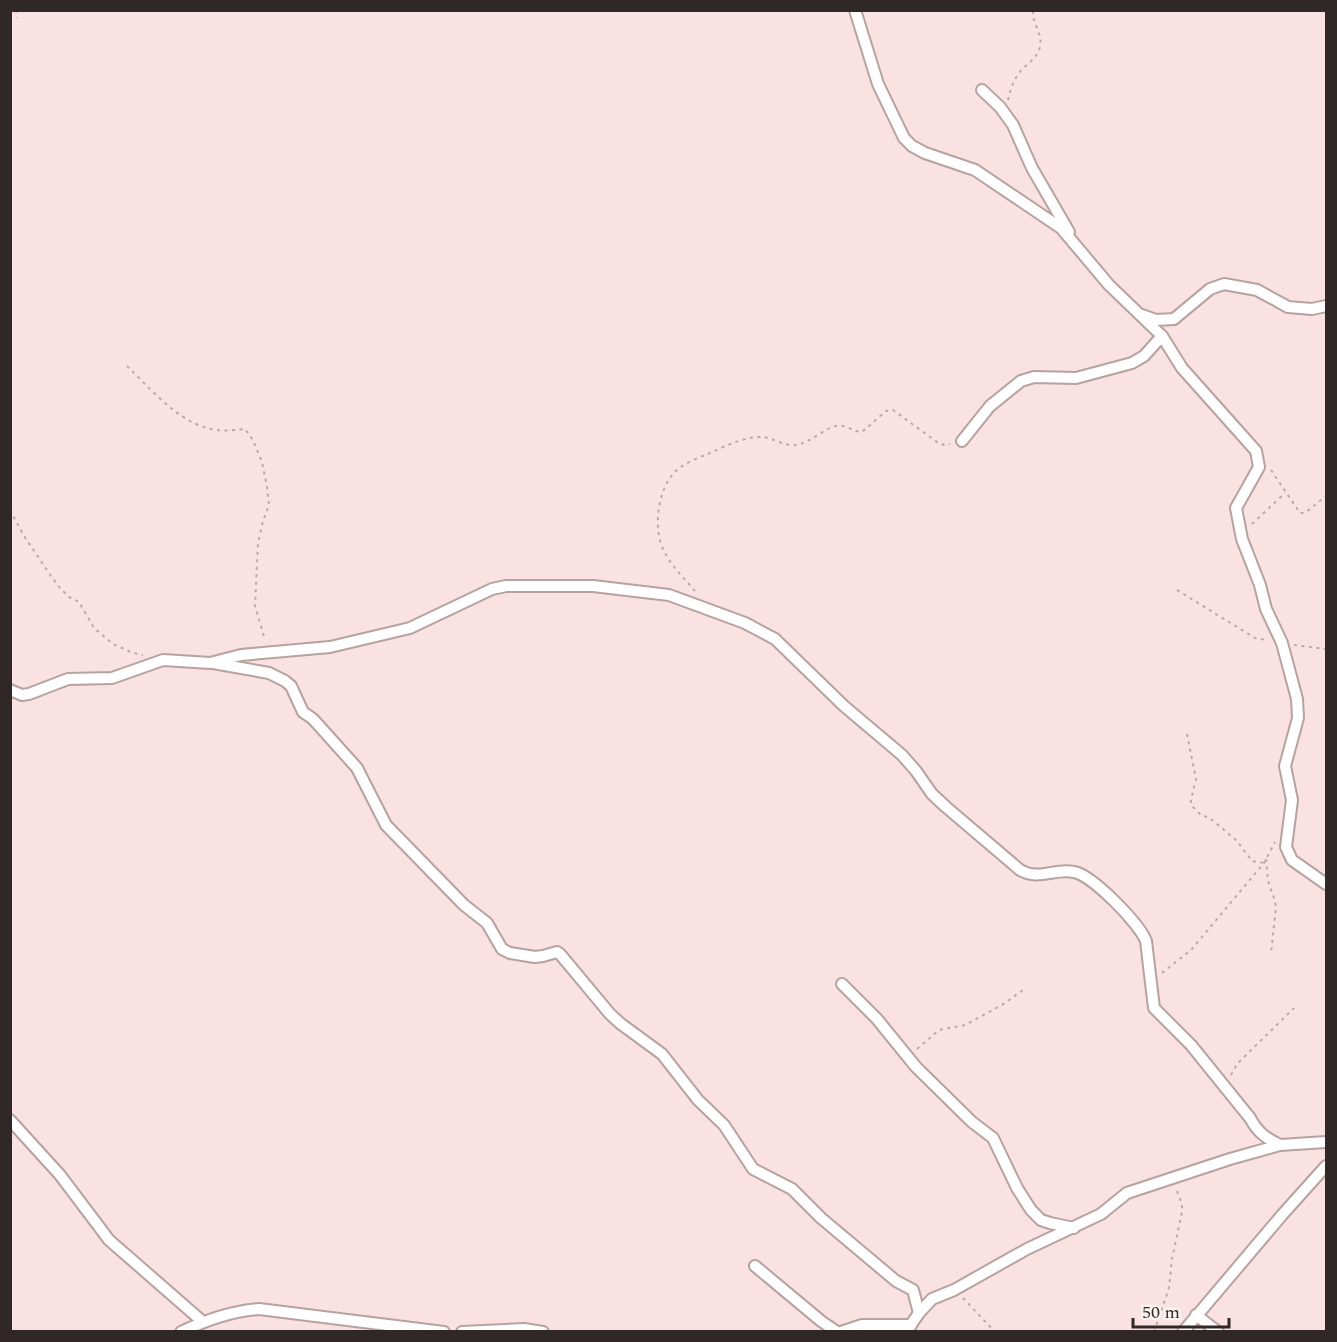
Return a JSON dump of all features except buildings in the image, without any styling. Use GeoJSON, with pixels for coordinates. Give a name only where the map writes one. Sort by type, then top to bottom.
{"type":"FeatureCollection","features":[{"type":"Feature","properties":{"kind":"street"},"geometry":{"type":"LineString","coordinates":[[855,10],[879,84],[904,138],[912,146],[925,153],[975,170],[1060,228],[1078,251],[1162,336],[1182,368],[1256,451],[1259,467],[1236,508],[1241,534],[1260,585],[1266,609],[1282,644],[1297,699],[1298,718],[1285,766],[1292,800],[1286,847],[1292,860],[1326,884]]}},
{"type":"Feature","properties":{"kind":"street"},"geometry":{"type":"LineString","coordinates":[[982,90],[1006,114],[1032,168],[1078,251]]}},
{"type":"Feature","properties":{"kind":"street"},"geometry":{"type":"LineString","coordinates":[[1138,314],[1156,320],[1174,319],[1210,289],[1224,284],[1257,290],[1288,307],[1312,309],[1326,306]]}},
{"type":"Feature","properties":{"kind":"street"},"geometry":{"type":"LineString","coordinates":[[962,441],[990,406],[1021,381],[1034,376],[1076,378],[1132,363],[1144,356],[1162,336]]}},
{"type":"Feature","properties":{"kind":"street"},"geometry":{"type":"LineString","coordinates":[[210,663],[241,655],[330,647],[410,628],[492,589],[506,586],[593,586],[669,595],[745,623],[775,639],[844,706],[902,755],[939,800],[1020,870],[1028,875],[1073,872],[1081,874],[1104,892],[1142,932],[1146,941],[1154,1008],[1191,1045],[1250,1118],[1256,1130],[1263,1137],[1280,1145]]}},
{"type":"Feature","properties":{"kind":"street"},"geometry":{"type":"LineString","coordinates":[[10,690],[22,695],[68,679],[112,678],[163,660],[210,663],[269,673],[285,681],[291,686],[303,712],[313,719],[357,768],[386,825],[464,905],[487,923],[502,949],[510,953],[535,957],[557,952],[561,954],[621,1024],[662,1054],[698,1100],[724,1125],[753,1169],[792,1189],[896,1281],[912,1290],[919,1313]]}},
{"type":"Feature","properties":{"kind":"street"},"geometry":{"type":"LineString","coordinates":[[842,984],[877,1019],[908,1057],[972,1122],[993,1138],[1017,1188],[1031,1210],[1041,1220],[1074,1228]]}},
{"type":"Feature","properties":{"kind":"street"},"geometry":{"type":"LineString","coordinates":[[10,1120],[60,1175],[109,1240],[203,1322]]}},
{"type":"Feature","properties":{"kind":"street"},"geometry":{"type":"LineString","coordinates":[[755,1266],[821,1321],[839,1332],[862,1325],[908,1328],[932,1299],[954,1290],[1027,1249],[1101,1214],[1127,1193],[1280,1145],[1326,1142]]}},
{"type":"Feature","properties":{"kind":"street"},"geometry":{"type":"LineString","coordinates":[[1183,1332],[1326,1166]]}},
{"type":"Feature","properties":{"kind":"street"},"geometry":{"type":"LineString","coordinates":[[181,1332],[203,1322],[240,1311],[259,1309],[444,1332]]}},
{"type":"Feature","properties":{"kind":"street"},"geometry":{"type":"LineString","coordinates":[[1197,1315],[1218,1332]]}},
{"type":"Feature","properties":{"kind":"street"},"geometry":{"type":"LineString","coordinates":[[462,1332],[503,1329],[543,1332]]}},
{"type":"Feature","properties":{"kind":"path"},"geometry":{"type":"LineString","coordinates":[[16,10],[17,18]]}},
{"type":"Feature","properties":{"kind":"path"},"geometry":{"type":"LineString","coordinates":[[1006,114],[1017,75],[1032,61],[1040,46],[1040,35],[1034,23],[1033,10]]}},
{"type":"Feature","properties":{"kind":"path"},"geometry":{"type":"LineString","coordinates":[[127,366],[187,419],[198,425],[217,430],[245,429],[253,440],[262,462],[269,505],[258,543],[255,606],[268,652]]}},
{"type":"Feature","properties":{"kind":"path"},"geometry":{"type":"LineString","coordinates":[[696,592],[664,553],[659,538],[661,500],[674,472],[684,465],[718,449],[761,437],[790,445],[802,443],[838,426],[845,425],[862,432],[886,411],[893,410],[944,445],[962,441]]}},
{"type":"Feature","properties":{"kind":"path"},"geometry":{"type":"LineString","coordinates":[[1268,466],[1298,510],[1303,513],[1326,496]]}},
{"type":"Feature","properties":{"kind":"path"},"geometry":{"type":"LineString","coordinates":[[1241,534],[1286,493]]}},
{"type":"Feature","properties":{"kind":"path"},"geometry":{"type":"LineString","coordinates":[[10,510],[24,536],[51,576],[69,597],[79,602],[94,628],[113,644],[143,655]]}},
{"type":"Feature","properties":{"kind":"path"},"geometry":{"type":"LineString","coordinates":[[1177,590],[1254,638],[1326,649]]}},
{"type":"Feature","properties":{"kind":"path"},"geometry":{"type":"LineString","coordinates":[[1187,734],[1196,779],[1191,805],[1237,841],[1252,861],[1263,862]]}},
{"type":"Feature","properties":{"kind":"path"},"geometry":{"type":"LineString","coordinates":[[1150,982],[1180,961],[1191,950],[1263,862],[1276,839]]}},
{"type":"Feature","properties":{"kind":"path"},"geometry":{"type":"LineString","coordinates":[[1266,856],[1268,881],[1276,908],[1271,952]]}},
{"type":"Feature","properties":{"kind":"path"},"geometry":{"type":"LineString","coordinates":[[908,1057],[939,1030],[965,1025],[1002,1005],[1023,990]]}},
{"type":"Feature","properties":{"kind":"path"},"geometry":{"type":"LineString","coordinates":[[1225,1089],[1237,1064],[1294,1008]]}},
{"type":"Feature","properties":{"kind":"path"},"geometry":{"type":"LineString","coordinates":[[1154,1332],[1169,1288],[1172,1259],[1182,1212],[1182,1204],[1172,1180]]}},
{"type":"Feature","properties":{"kind":"path"},"geometry":{"type":"LineString","coordinates":[[954,1290],[995,1332]]}}]}
